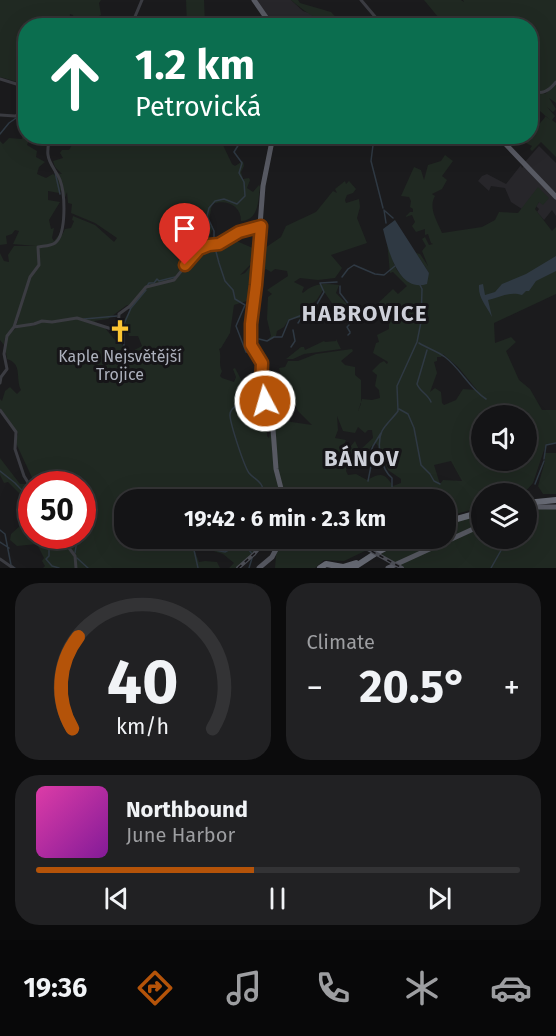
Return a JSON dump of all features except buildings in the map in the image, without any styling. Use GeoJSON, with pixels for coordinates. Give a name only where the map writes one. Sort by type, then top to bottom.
{"type":"FeatureCollection","features":[{"type":"Feature","properties":{"kind":"highway"},"geometry":{"type":"LineString","coordinates":[[456,518],[471,514]]}},
{"type":"Feature","properties":{"kind":"highway"},"geometry":{"type":"LineString","coordinates":[[320,568],[326,564],[353,566],[383,549]]}},
{"type":"Feature","properties":{"kind":"main road"},"geometry":{"type":"LineString","coordinates":[[253,0],[265,18]]}},
{"type":"Feature","properties":{"kind":"main road"},"geometry":{"type":"LineString","coordinates":[[271,144],[266,164],[251,345],[262,363],[261,385],[265,396],[266,413],[273,429],[276,471],[281,489]]}},
{"type":"Feature","properties":{"kind":"main road"},"geometry":{"type":"LineString","coordinates":[[506,144],[556,197]]}},
{"type":"Feature","properties":{"kind":"main road"},"geometry":{"type":"LineString","coordinates":[[537,505],[556,507]]}},
{"type":"Feature","properties":{"kind":"main road"},"geometry":{"type":"LineString","coordinates":[[388,568],[471,530]]}},
{"type":"Feature","properties":{"kind":"main road"},"geometry":{"type":"LineString","coordinates":[[259,568],[274,555],[277,549]]}},
{"type":"Feature","properties":{"kind":"street"},"geometry":{"type":"LineString","coordinates":[[134,18],[142,0]]}},
{"type":"Feature","properties":{"kind":"street"},"geometry":{"type":"LineString","coordinates":[[360,0],[375,18]]}},
{"type":"Feature","properties":{"kind":"street"},"geometry":{"type":"LineString","coordinates":[[0,79],[18,85]]}},
{"type":"Feature","properties":{"kind":"street"},"geometry":{"type":"LineString","coordinates":[[538,93],[547,91],[556,82]]}},
{"type":"Feature","properties":{"kind":"street"},"geometry":{"type":"LineString","coordinates":[[0,115],[18,115]]}},
{"type":"Feature","properties":{"kind":"street"},"geometry":{"type":"LineString","coordinates":[[0,383],[7,369],[4,349],[7,336],[14,327],[19,309],[25,299],[30,277],[39,265],[38,247],[55,243],[62,231],[64,209],[62,188],[49,159],[49,144]]}},
{"type":"Feature","properties":{"kind":"street"},"geometry":{"type":"LineString","coordinates":[[14,327],[42,321],[52,322],[77,318],[119,331],[119,314],[130,306],[146,287],[174,280],[196,252],[206,246],[214,245],[239,232],[261,226]]}},
{"type":"Feature","properties":{"kind":"street"},"geometry":{"type":"LineString","coordinates":[[0,410],[16,432],[15,449],[22,471]]}},
{"type":"Feature","properties":{"kind":"street"},"geometry":{"type":"LineString","coordinates":[[70,549],[75,556],[76,568]]}},
{"type":"Feature","properties":{"kind":"street"},"geometry":{"type":"LineString","coordinates":[[0,559],[13,568]]}},
{"type":"Feature","properties":{"kind":"shaded area"},"geometry":{"type":"Polygon","coordinates":[[[0,0],[101,0],[99,3],[101,15],[98,18],[73,18],[70,14],[70,18],[18,18],[18,82],[0,77],[0,0]]]}},
{"type":"Feature","properties":{"kind":"shaded area"},"geometry":{"type":"Polygon","coordinates":[[[186,0],[204,0],[205,18],[187,18],[186,0]]]}},
{"type":"Feature","properties":{"kind":"shaded area"},"geometry":{"type":"Polygon","coordinates":[[[255,0],[291,0],[303,11],[320,18],[267,18],[255,0]]]}},
{"type":"Feature","properties":{"kind":"shaded area"},"geometry":{"type":"Polygon","coordinates":[[[291,0],[298,0],[300,3],[331,12],[337,18],[317,18],[291,0]]]}},
{"type":"Feature","properties":{"kind":"shaded area"},"geometry":{"type":"Polygon","coordinates":[[[424,0],[461,0],[464,2],[463,0],[556,0],[556,81],[549,89],[543,91],[545,94],[556,83],[556,103],[549,98],[556,109],[553,112],[547,107],[555,116],[552,120],[556,123],[556,157],[541,142],[532,151],[530,149],[532,146],[528,144],[538,144],[538,126],[546,116],[538,109],[538,18],[439,18],[424,0]]]}},
{"type":"Feature","properties":{"kind":"shaded area"},"geometry":{"type":"Polygon","coordinates":[[[9,138],[18,139],[18,144],[27,144],[37,151],[36,157],[45,162],[39,167],[37,174],[46,178],[53,174],[57,177],[61,190],[59,193],[48,191],[48,200],[60,202],[49,220],[51,229],[54,228],[52,238],[54,241],[62,235],[65,229],[71,228],[74,221],[73,216],[95,225],[114,242],[117,238],[95,223],[71,213],[72,204],[68,203],[67,192],[64,200],[62,183],[57,173],[62,174],[53,161],[63,158],[60,153],[62,150],[69,150],[71,144],[222,144],[232,164],[235,166],[243,161],[244,166],[241,172],[243,179],[249,178],[250,180],[247,188],[253,192],[259,185],[257,209],[247,220],[241,221],[236,207],[232,205],[222,202],[212,204],[209,220],[213,227],[208,241],[216,245],[232,239],[257,250],[255,262],[250,260],[251,264],[240,275],[245,273],[252,264],[256,264],[255,285],[248,288],[255,289],[253,299],[234,305],[230,333],[219,349],[222,371],[220,376],[234,382],[236,377],[233,369],[235,368],[243,383],[248,383],[255,378],[251,395],[253,412],[255,406],[263,405],[262,409],[264,408],[271,428],[271,431],[267,431],[267,436],[269,438],[270,433],[272,434],[272,451],[280,489],[114,489],[114,549],[194,549],[199,562],[217,562],[220,568],[43,568],[44,558],[40,549],[96,549],[96,471],[29,471],[15,441],[18,434],[0,408],[0,399],[2,401],[5,391],[10,387],[17,394],[21,390],[17,368],[12,361],[7,359],[5,346],[7,336],[19,326],[34,326],[42,321],[16,326],[18,315],[14,327],[5,338],[4,345],[0,340],[0,253],[4,261],[9,262],[8,255],[14,246],[36,246],[13,244],[19,231],[15,230],[6,236],[7,244],[0,245],[0,141],[3,144],[9,138]],[[127,305],[108,319],[94,321],[124,346],[125,355],[142,346],[138,336],[129,336],[122,324],[132,306],[127,305]]]}},
{"type":"Feature","properties":{"kind":"shaded area"},"geometry":{"type":"Polygon","coordinates":[[[539,146],[556,163],[556,196],[525,162],[539,146]]]}},
{"type":"Feature","properties":{"kind":"shaded area"},"geometry":{"type":"Polygon","coordinates":[[[445,155],[453,161],[442,176],[447,180],[442,189],[432,194],[435,196],[432,205],[434,214],[442,233],[482,227],[495,220],[499,212],[518,213],[538,187],[549,198],[543,205],[539,202],[535,209],[552,231],[556,227],[556,294],[494,323],[495,343],[511,337],[516,342],[506,351],[519,380],[530,389],[542,410],[556,410],[556,443],[546,444],[537,471],[533,483],[471,483],[471,510],[456,514],[456,489],[282,489],[276,465],[271,419],[312,425],[298,411],[290,395],[266,393],[263,387],[264,376],[282,379],[279,368],[285,367],[288,361],[298,361],[316,354],[352,349],[353,351],[341,361],[345,365],[355,367],[355,375],[361,380],[361,402],[362,399],[380,398],[379,390],[375,386],[377,375],[372,371],[380,363],[384,361],[387,364],[388,362],[373,353],[376,343],[379,342],[377,335],[389,329],[389,322],[375,306],[393,289],[398,294],[407,286],[393,272],[390,273],[387,241],[397,270],[406,278],[422,285],[429,273],[416,253],[420,254],[428,266],[422,251],[426,246],[422,239],[425,237],[429,245],[433,244],[428,234],[425,235],[425,229],[416,232],[412,226],[415,222],[412,215],[405,217],[413,212],[413,209],[410,207],[409,197],[401,196],[414,167],[421,170],[424,180],[428,165],[441,161],[445,155]],[[443,354],[434,362],[437,373],[430,392],[435,388],[441,392],[444,405],[456,400],[463,389],[477,390],[458,367],[443,354]],[[337,416],[338,430],[335,438],[346,440],[343,447],[351,446],[355,441],[359,450],[354,460],[348,462],[346,471],[348,475],[356,474],[367,480],[382,475],[388,478],[393,486],[401,483],[401,479],[388,470],[386,465],[388,459],[379,454],[375,442],[366,453],[361,449],[373,438],[372,430],[365,433],[358,427],[355,433],[343,431],[337,416]],[[451,461],[434,465],[440,484],[443,480],[462,481],[451,461]]]}},
{"type":"Feature","properties":{"kind":"shaded area"},"geometry":{"type":"Polygon","coordinates":[[[521,165],[556,200],[556,216],[552,210],[544,220],[537,212],[539,209],[536,206],[539,202],[538,188],[522,209],[511,202],[505,188],[491,186],[489,191],[478,181],[487,174],[506,184],[521,165]]]}},
{"type":"Feature","properties":{"kind":"shaded area"},"geometry":{"type":"Polygon","coordinates":[[[345,181],[346,184],[349,181],[356,189],[347,195],[345,200],[346,203],[359,199],[360,207],[357,218],[367,243],[331,255],[342,268],[335,278],[318,280],[300,278],[294,282],[304,287],[303,293],[320,284],[339,285],[336,293],[351,308],[351,311],[345,318],[342,318],[323,290],[316,301],[311,304],[310,310],[300,318],[289,319],[284,327],[277,331],[276,336],[267,341],[271,336],[267,319],[268,297],[272,294],[267,290],[288,276],[287,271],[275,269],[271,272],[266,269],[258,278],[260,250],[281,237],[286,226],[316,212],[333,191],[337,193],[335,189],[345,181]]]}},
{"type":"Feature","properties":{"kind":"shaded area"},"geometry":{"type":"Polygon","coordinates":[[[395,220],[429,273],[427,284],[417,285],[409,282],[402,276],[391,258],[383,229],[395,220]]]}},
{"type":"Feature","properties":{"kind":"shaded area"},"geometry":{"type":"Polygon","coordinates":[[[556,256],[556,271],[536,281],[529,291],[522,295],[509,294],[488,300],[492,317],[481,298],[479,285],[483,284],[485,295],[495,292],[502,284],[526,274],[556,256]]]}},
{"type":"Feature","properties":{"kind":"shaded area"},"geometry":{"type":"Polygon","coordinates":[[[336,339],[341,349],[286,359],[301,347],[305,350],[324,341],[336,341],[336,339]]]}},
{"type":"Feature","properties":{"kind":"shaded area"},"geometry":{"type":"Polygon","coordinates":[[[545,453],[556,453],[556,494],[543,494],[538,486],[545,453]]]}},
{"type":"Feature","properties":{"kind":"shaded area"},"geometry":{"type":"Polygon","coordinates":[[[0,458],[18,481],[18,492],[8,482],[4,483],[0,475],[0,458]]]}},
{"type":"Feature","properties":{"kind":"shaded area"},"geometry":{"type":"Polygon","coordinates":[[[556,508],[556,568],[404,568],[398,565],[432,549],[456,549],[456,538],[471,531],[471,549],[537,549],[537,509],[556,508]]]}},
{"type":"Feature","properties":{"kind":"shaded area"},"geometry":{"type":"Polygon","coordinates":[[[471,516],[471,528],[456,535],[456,521],[471,516]]]}},
{"type":"Feature","properties":{"kind":"shaded area"},"geometry":{"type":"Polygon","coordinates":[[[18,528],[18,546],[10,540],[11,534],[18,528]]]}},
{"type":"Feature","properties":{"kind":"shaded area"},"geometry":{"type":"Polygon","coordinates":[[[207,549],[258,549],[237,568],[229,568],[234,563],[223,554],[207,549]]]}},
{"type":"Feature","properties":{"kind":"shaded area"},"geometry":{"type":"Polygon","coordinates":[[[279,549],[367,550],[344,561],[324,560],[315,568],[275,568],[279,549]]]}},
{"type":"Feature","properties":{"kind":"shaded area"},"geometry":{"type":"Polygon","coordinates":[[[390,549],[428,549],[394,564],[379,555],[390,549]]]}},
{"type":"Feature","properties":{"kind":"waterway"},"geometry":{"type":"LineString","coordinates":[[0,134],[18,117]]}},
{"type":"Feature","properties":{"kind":"waterway"},"geometry":{"type":"LineString","coordinates":[[239,144],[234,152],[242,163],[239,173],[244,182],[245,196],[237,204],[224,199],[215,201],[209,208],[207,216],[214,231],[214,244],[225,281],[233,290],[235,299],[245,305],[236,326],[246,352],[255,353]]}},
{"type":"Feature","properties":{"kind":"waterway"},"geometry":{"type":"LineString","coordinates":[[372,144],[371,161],[383,208]]}},
{"type":"Feature","properties":{"kind":"waterway"},"geometry":{"type":"LineString","coordinates":[[55,172],[60,194]]}},
{"type":"Feature","properties":{"kind":"waterway"},"geometry":{"type":"LineString","coordinates":[[384,210],[386,223]]}},
{"type":"Feature","properties":{"kind":"waterway"},"geometry":{"type":"LineString","coordinates":[[385,211],[393,218]]}},
{"type":"Feature","properties":{"kind":"waterway"},"geometry":{"type":"LineString","coordinates":[[183,266],[189,255],[205,239],[210,227]]}},
{"type":"Feature","properties":{"kind":"waterway"},"geometry":{"type":"LineString","coordinates":[[342,277],[354,265],[375,274],[384,275],[395,266]]}},
{"type":"Feature","properties":{"kind":"waterway"},"geometry":{"type":"LineString","coordinates":[[147,286],[157,279],[159,281],[175,277]]}},
{"type":"Feature","properties":{"kind":"waterway"},"geometry":{"type":"LineString","coordinates":[[259,339],[267,341],[274,337],[282,337],[289,320],[305,314],[317,304],[324,292],[320,283],[337,282]]}},
{"type":"Feature","properties":{"kind":"waterway"},"geometry":{"type":"LineString","coordinates":[[392,489],[392,478],[382,463],[379,443],[382,431],[398,411],[397,386],[417,342],[421,322],[422,289],[420,285]]}},
{"type":"Feature","properties":{"kind":"waterway"},"geometry":{"type":"LineString","coordinates":[[340,286],[340,293],[357,315],[348,323]]}},
{"type":"Feature","properties":{"kind":"waterway"},"geometry":{"type":"LineString","coordinates":[[128,308],[131,308],[146,290]]}},
{"type":"Feature","properties":{"kind":"waterway"},"geometry":{"type":"LineString","coordinates":[[124,346],[124,324],[131,308]]}},
{"type":"Feature","properties":{"kind":"waterway"},"geometry":{"type":"LineString","coordinates":[[84,319],[117,316]]}},
{"type":"Feature","properties":{"kind":"waterway"},"geometry":{"type":"LineString","coordinates":[[298,323],[302,317]]}},
{"type":"Feature","properties":{"kind":"waterway"},"geometry":{"type":"LineString","coordinates":[[349,325],[347,327],[350,332]]}},
{"type":"Feature","properties":{"kind":"waterway"},"geometry":{"type":"LineString","coordinates":[[291,347],[295,341],[293,330]]}},
{"type":"Feature","properties":{"kind":"waterway"},"geometry":{"type":"LineString","coordinates":[[419,343],[445,357],[486,399]]}},
{"type":"Feature","properties":{"kind":"waterway"},"geometry":{"type":"LineString","coordinates":[[427,350],[417,384],[431,402]]}},
{"type":"Feature","properties":{"kind":"waterway"},"geometry":{"type":"LineString","coordinates":[[258,360],[244,399],[233,408],[230,416],[247,469],[263,489]]}},
{"type":"Feature","properties":{"kind":"waterway"},"geometry":{"type":"LineString","coordinates":[[399,409],[408,414],[414,428],[421,465],[434,481],[440,484]]}},
{"type":"Feature","properties":{"kind":"waterway"},"geometry":{"type":"LineString","coordinates":[[368,481],[371,466],[368,459],[381,433]]}},
{"type":"Feature","properties":{"kind":"waterway"},"geometry":{"type":"LineString","coordinates":[[544,459],[546,445],[556,443]]}},
{"type":"Feature","properties":{"kind":"waterway"},"geometry":{"type":"LineString","coordinates":[[535,483],[544,461]]}},
{"type":"Feature","properties":{"kind":"waterway"},"geometry":{"type":"LineString","coordinates":[[0,471],[18,486]]}},
{"type":"Feature","properties":{"kind":"waterway"},"geometry":{"type":"LineString","coordinates":[[0,530],[5,534],[11,565],[15,568]]}},
{"type":"Feature","properties":{"kind":"waterway"},"geometry":{"type":"LineString","coordinates":[[0,542],[9,548]]}},
{"type":"Feature","properties":{"kind":"waterway"},"geometry":{"type":"LineString","coordinates":[[49,549],[49,556],[46,559],[52,566],[59,568]]}},
{"type":"Feature","properties":{"kind":"waterway"},"geometry":{"type":"LineString","coordinates":[[75,553],[76,549]]}},
{"type":"Feature","properties":{"kind":"waterway"},"geometry":{"type":"LineString","coordinates":[[194,549],[198,568]]}},
{"type":"Feature","properties":{"kind":"waterway"},"geometry":{"type":"LineString","coordinates":[[210,549],[225,552],[230,549]]}},
{"type":"Feature","properties":{"kind":"waterway"},"geometry":{"type":"LineString","coordinates":[[249,549],[253,555],[249,568]]}},
{"type":"Feature","properties":{"kind":"waterway"},"geometry":{"type":"LineString","coordinates":[[491,568],[502,549]]}},
{"type":"Feature","properties":{"kind":"waterway"},"geometry":{"type":"LineString","coordinates":[[77,558],[88,568]]}},
{"type":"Feature","properties":{"kind":"railway"},"geometry":{"type":"LineString","coordinates":[[238,568],[258,549]]}},
{"type":"Feature","properties":{"kind":"railway"},"geometry":{"type":"LineString","coordinates":[[368,549],[402,568]]}},
{"type":"Feature","properties":{"kind":"place","name":"Kaple Nejsvětější Trojice"},"geometry":{"type":"Point","coordinates":[120,331]}},
{"type":"Feature","properties":{"kind":"district","name":"HABROVICE"},"geometry":{"type":"Point","coordinates":[365,313]}},
{"type":"Feature","properties":{"kind":"district","name":"BÁNOV"},"geometry":{"type":"Point","coordinates":[362,458]}},
{"type":"Feature","properties":{"kind":"route"},"geometry":{"type":"LineString","coordinates":[[185,265],[199,249],[219,244],[239,232],[261,226],[251,345],[262,363],[261,384],[265,401]]}}]}
